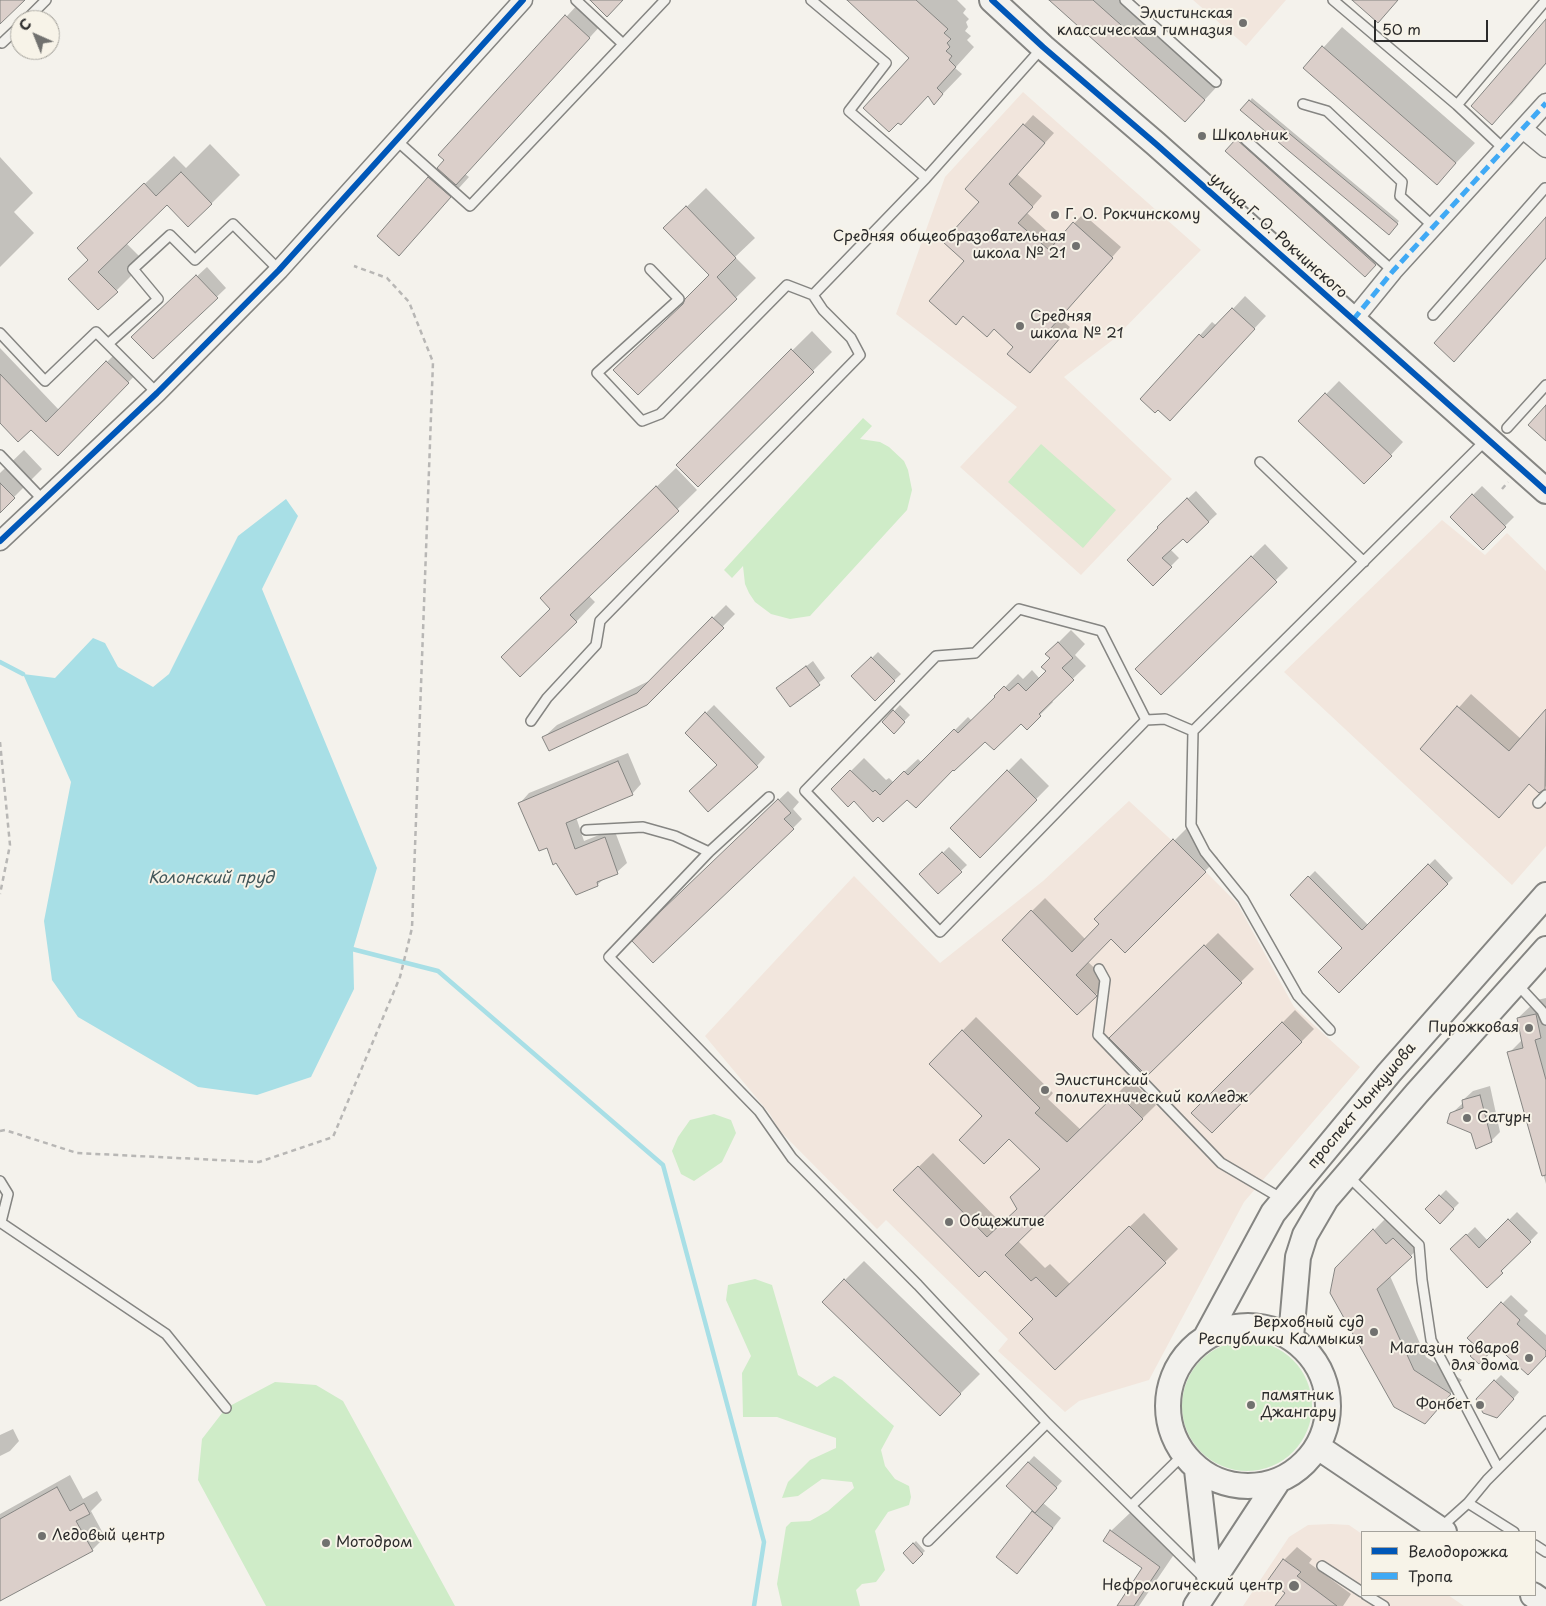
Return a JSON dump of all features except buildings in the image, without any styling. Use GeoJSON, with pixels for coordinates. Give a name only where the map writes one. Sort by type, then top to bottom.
{"type":"FeatureCollection","features":[{"type":"Feature","properties":{"kind":"main road","name":"улица Г. О. Рокчинского"},"geometry":{"type":"LineString","coordinates":[[996,2],[1042,47],[1156,144],[1353,320],[1497,433],[1546,491]]}},
{"type":"Feature","properties":{"kind":"main road","name":"проспект Чонкушова"},"geometry":{"type":"LineString","coordinates":[[1206,1337],[1273,1213],[1389,1073],[1546,895]]}},
{"type":"Feature","properties":{"kind":"main road"},"geometry":{"type":"LineString","coordinates":[[1291,1338],[1298,1256],[1302,1243],[1326,1199],[1417,1093],[1546,949]]}},
{"type":"Feature","properties":{"kind":"main road"},"geometry":{"type":"LineString","coordinates":[[1249,1325],[1271,1328],[1291,1338],[1310,1354],[1323,1375],[1329,1399],[1327,1424],[1318,1447],[1301,1467],[1278,1481],[1246,1486],[1214,1480],[1190,1462],[1172,1436],[1167,1414],[1168,1391],[1176,1370],[1189,1351],[1206,1337],[1227,1328],[1249,1325]]}},
{"type":"Feature","properties":{"kind":"main road"},"geometry":{"type":"LineString","coordinates":[[1318,1447],[1442,1530]]}},
{"type":"Feature","properties":{"kind":"main road"},"geometry":{"type":"LineString","coordinates":[[1190,1462],[1210,1584]]}},
{"type":"Feature","properties":{"kind":"main road"},"geometry":{"type":"LineString","coordinates":[[1196,1606],[1278,1481]]}},
{"type":"Feature","properties":{"kind":"main road"},"geometry":{"type":"LineString","coordinates":[[1534,1596],[1546,1604]]}},
{"type":"Feature","properties":{"kind":"street"},"geometry":{"type":"LineString","coordinates":[[0,541],[157,393],[279,270],[523,0]]}},
{"type":"Feature","properties":{"kind":"street"},"geometry":{"type":"LineString","coordinates":[[1353,320],[1393,271],[1546,103]]}},
{"type":"Feature","properties":{"kind":"street"},"geometry":{"type":"LineString","coordinates":[[1523,129],[1546,148]]}},
{"type":"Feature","properties":{"kind":"lane"},"geometry":{"type":"LineString","coordinates":[[36,10],[46,0]]}},
{"type":"Feature","properties":{"kind":"lane"},"geometry":{"type":"LineString","coordinates":[[576,0],[623,44]]}},
{"type":"Feature","properties":{"kind":"lane"},"geometry":{"type":"LineString","coordinates":[[396,140],[470,206],[666,0]]}},
{"type":"Feature","properties":{"kind":"lane"},"geometry":{"type":"LineString","coordinates":[[811,0],[886,63],[849,111],[926,178]]}},
{"type":"Feature","properties":{"kind":"lane"},"geometry":{"type":"LineString","coordinates":[[1124,0],[1216,82]]}},
{"type":"Feature","properties":{"kind":"lane"},"geometry":{"type":"LineString","coordinates":[[1332,0],[1458,105],[1505,150]]}},
{"type":"Feature","properties":{"kind":"lane"},"geometry":{"type":"LineString","coordinates":[[1458,105],[1546,0]]}},
{"type":"Feature","properties":{"kind":"lane"},"geometry":{"type":"LineString","coordinates":[[2,43],[10,35]]}},
{"type":"Feature","properties":{"kind":"lane"},"geometry":{"type":"LineString","coordinates":[[813,295],[926,178],[1042,47]]}},
{"type":"Feature","properties":{"kind":"lane"},"geometry":{"type":"LineString","coordinates":[[1303,104],[1327,111],[1402,182],[1400,196],[1434,227]]}},
{"type":"Feature","properties":{"kind":"lane"},"geometry":{"type":"LineString","coordinates":[[1246,140],[1393,271]]}},
{"type":"Feature","properties":{"kind":"lane"},"geometry":{"type":"LineString","coordinates":[[1433,315],[1546,189]]}},
{"type":"Feature","properties":{"kind":"lane"},"geometry":{"type":"LineString","coordinates":[[108,344],[158,299],[133,269],[170,235],[195,260],[233,224],[279,270]]}},
{"type":"Feature","properties":{"kind":"lane"},"geometry":{"type":"LineString","coordinates":[[531,721],[547,698],[596,645],[600,620],[860,356],[851,338],[823,310],[813,295],[788,285],[660,414],[642,421],[596,373],[678,299],[650,269]]}},
{"type":"Feature","properties":{"kind":"lane"},"geometry":{"type":"LineString","coordinates":[[0,333],[45,381],[96,332],[157,393]]}},
{"type":"Feature","properties":{"kind":"lane"},"geometry":{"type":"LineString","coordinates":[[1330,1030],[1298,996],[1243,899],[1205,852],[1191,825],[1193,731],[1546,386]]}},
{"type":"Feature","properties":{"kind":"lane"},"geometry":{"type":"LineString","coordinates":[[0,456],[43,500]]}},
{"type":"Feature","properties":{"kind":"lane"},"geometry":{"type":"LineString","coordinates":[[1260,462],[1364,562]]}},
{"type":"Feature","properties":{"kind":"lane"},"geometry":{"type":"LineString","coordinates":[[1146,720],[1101,631],[1018,609],[975,653],[936,656],[805,791],[940,932],[1146,720],[1164,719],[1193,731]]}},
{"type":"Feature","properties":{"kind":"lane"},"geometry":{"type":"LineString","coordinates":[[1538,803],[1546,795]]}},
{"type":"Feature","properties":{"kind":"lane"},"geometry":{"type":"LineString","coordinates":[[769,797],[709,852],[609,957],[759,1111],[792,1158],[918,1285],[1047,1423],[1210,1584]]}},
{"type":"Feature","properties":{"kind":"lane"},"geometry":{"type":"LineString","coordinates":[[586,830],[643,827],[674,836],[709,852]]}},
{"type":"Feature","properties":{"kind":"lane"},"geometry":{"type":"LineString","coordinates":[[1099,969],[1105,980],[1098,1035],[1221,1163],[1284,1200]]}},
{"type":"Feature","properties":{"kind":"lane"},"geometry":{"type":"LineString","coordinates":[[1516,983],[1542,1011],[1546,1020]]}},
{"type":"Feature","properties":{"kind":"lane"},"geometry":{"type":"LineString","coordinates":[[1347,1175],[1419,1245],[1422,1280],[1432,1340],[1498,1468]]}},
{"type":"Feature","properties":{"kind":"lane"},"geometry":{"type":"LineString","coordinates":[[0,1182],[8,1194],[0,1222],[166,1334],[226,1408]]}},
{"type":"Feature","properties":{"kind":"lane"},"geometry":{"type":"LineString","coordinates":[[1442,1530],[1498,1468],[1546,1421]]}},
{"type":"Feature","properties":{"kind":"lane"},"geometry":{"type":"LineString","coordinates":[[928,1541],[1047,1423]]}},
{"type":"Feature","properties":{"kind":"lane"},"geometry":{"type":"LineString","coordinates":[[1131,1506],[1190,1462]]}},
{"type":"Feature","properties":{"kind":"lane"},"geometry":{"type":"LineString","coordinates":[[1468,1503],[1512,1531]]}},
{"type":"Feature","properties":{"kind":"lane"},"geometry":{"type":"LineString","coordinates":[[1322,1566],[1361,1591]]}},
{"type":"Feature","properties":{"kind":"lane"},"geometry":{"type":"LineString","coordinates":[[1368,1596],[1384,1606]]}},
{"type":"Feature","properties":{"kind":"path"},"geometry":{"type":"LineString","coordinates":[[0,1131],[4,1130],[77,1153],[259,1162],[333,1137],[400,977],[412,928],[433,362],[409,302],[387,278],[354,266]]}},
{"type":"Feature","properties":{"kind":"path"},"geometry":{"type":"LineString","coordinates":[[0,742],[10,845],[0,894]]}},
{"type":"Feature","properties":{"kind":"shaded area","name":"Элистинская классическая гимназия"},"geometry":{"type":"Polygon","coordinates":[[[1193,0],[1286,0],[1246,46],[1193,0]]]}},
{"type":"Feature","properties":{"kind":"shaded area","name":"Средняя школа № 21"},"geometry":{"type":"Polygon","coordinates":[[[1023,92],[1201,250],[1114,339],[1064,377],[1172,479],[1081,575],[960,467],[1017,407],[896,314],[945,177],[1023,92]]]}},
{"type":"Feature","properties":{"kind":"shaded area"},"geometry":{"type":"Polygon","coordinates":[[[1442,520],[1485,555],[1507,533],[1546,571],[1546,846],[1512,885],[1284,672],[1442,520]]]}},
{"type":"Feature","properties":{"kind":"shaded area","name":"Элистинский политехнический колледж"},"geometry":{"type":"Polygon","coordinates":[[[1129,801],[1237,903],[1294,1007],[1360,1067],[1244,1202],[1149,1380],[1079,1401],[1065,1412],[998,1351],[1008,1339],[886,1220],[877,1229],[778,1129],[770,1114],[705,1036],[854,876],[940,963],[1043,881],[1129,801]]]}},
{"type":"Feature","properties":{"kind":"shaded area"},"geometry":{"type":"Polygon","coordinates":[[[1308,1525],[1349,1525],[1361,1533],[1361,1596],[1449,1596],[1464,1606],[1243,1606],[1289,1537],[1308,1525]]]}},
{"type":"Feature","properties":{"kind":"green space"},"geometry":{"type":"Polygon","coordinates":[[[863,418],[872,426],[860,439],[880,442],[889,447],[904,461],[912,490],[907,510],[810,616],[790,619],[771,614],[755,602],[749,593],[745,584],[743,566],[732,578],[724,570],[863,418]]]}},
{"type":"Feature","properties":{"kind":"green space"},"geometry":{"type":"Polygon","coordinates":[[[1041,444],[1116,510],[1083,548],[1008,482],[1041,444]]]}},
{"type":"Feature","properties":{"kind":"green space"},"geometry":{"type":"Polygon","coordinates":[[[714,1114],[731,1120],[736,1133],[722,1162],[694,1181],[681,1174],[672,1151],[678,1137],[690,1120],[714,1114]]]}},
{"type":"Feature","properties":{"kind":"green space"},"geometry":{"type":"Polygon","coordinates":[[[755,1279],[772,1285],[798,1375],[817,1387],[834,1376],[842,1380],[894,1426],[881,1450],[885,1466],[895,1479],[909,1486],[911,1497],[909,1505],[888,1512],[875,1531],[885,1570],[876,1582],[862,1584],[856,1590],[860,1606],[782,1606],[777,1584],[786,1527],[791,1522],[810,1521],[828,1511],[854,1488],[852,1482],[822,1479],[798,1496],[782,1498],[788,1482],[810,1460],[836,1448],[836,1438],[777,1417],[743,1417],[742,1373],[751,1356],[726,1300],[728,1285],[755,1279]]]}},
{"type":"Feature","properties":{"kind":"green space"},"geometry":{"type":"Polygon","coordinates":[[[1247,1341],[1260,1342],[1272,1346],[1293,1360],[1307,1381],[1311,1393],[1311,1419],[1307,1431],[1293,1452],[1272,1466],[1260,1470],[1247,1471],[1234,1470],[1222,1466],[1201,1452],[1187,1431],[1183,1419],[1182,1406],[1183,1393],[1187,1381],[1201,1360],[1222,1346],[1234,1342],[1247,1341]]]}},
{"type":"Feature","properties":{"kind":"green space","name":"Мотодром"},"geometry":{"type":"Polygon","coordinates":[[[275,1382],[316,1385],[343,1401],[455,1606],[266,1606],[198,1480],[202,1439],[226,1408],[275,1382]]]}},
{"type":"Feature","properties":{"kind":"water","name":"Колонский пруд"},"geometry":{"type":"Polygon","coordinates":[[[286,499],[298,516],[262,589],[377,868],[353,949],[354,989],[311,1077],[257,1095],[198,1087],[78,1017],[52,980],[44,921],[71,782],[23,674],[55,678],[93,638],[105,643],[118,667],[153,687],[169,674],[238,536],[286,499]]]}},
{"type":"Feature","properties":{"kind":"waterway"},"geometry":{"type":"LineString","coordinates":[[0,662],[23,674]]}},
{"type":"Feature","properties":{"kind":"waterway"},"geometry":{"type":"LineString","coordinates":[[352,949],[438,971],[663,1165],[764,1542],[754,1606]]}},
{"type":"Feature","properties":{"kind":"marked path"},"geometry":{"type":"LineString","coordinates":[[1353,320],[1393,271],[1546,103]]}},
{"type":"Feature","properties":{"kind":"cycle path"},"geometry":{"type":"LineString","coordinates":[[0,541],[157,393],[279,270],[523,0]]}},
{"type":"Feature","properties":{"kind":"cycle path"},"geometry":{"type":"LineString","coordinates":[[992,0],[1546,491]]}},
{"type":"Feature","properties":{"kind":"place","name":"Элистинская классическая гимназия"},"geometry":{"type":"Point","coordinates":[1243,23]}},
{"type":"Feature","properties":{"kind":"place","name":"Школьник"},"geometry":{"type":"Point","coordinates":[1202,136]}},
{"type":"Feature","properties":{"kind":"place","name":"Г. О. Рокчинскому"},"geometry":{"type":"Point","coordinates":[1055,215]}},
{"type":"Feature","properties":{"kind":"place","name":"Средняя общеобразовательная школа № 21"},"geometry":{"type":"Point","coordinates":[1076,246]}},
{"type":"Feature","properties":{"kind":"place","name":"Средняя школа № 21"},"geometry":{"type":"Point","coordinates":[1020,326]}},
{"type":"Feature","properties":{"kind":"place","name":"Пирожковая"},"geometry":{"type":"Point","coordinates":[1529,1028]}},
{"type":"Feature","properties":{"kind":"place","name":"Элистинский политехнический колледж"},"geometry":{"type":"Point","coordinates":[1045,1090]}},
{"type":"Feature","properties":{"kind":"place","name":"Сатурн"},"geometry":{"type":"Point","coordinates":[1467,1118]}},
{"type":"Feature","properties":{"kind":"place","name":"Общежитие"},"geometry":{"type":"Point","coordinates":[949,1222]}},
{"type":"Feature","properties":{"kind":"place","name":"Верховный суд Республики Калмыкия"},"geometry":{"type":"Point","coordinates":[1374,1332]}},
{"type":"Feature","properties":{"kind":"place","name":"Магазин товаров для дома"},"geometry":{"type":"Point","coordinates":[1529,1358]}},
{"type":"Feature","properties":{"kind":"place","name":"памятник Джангару"},"geometry":{"type":"Point","coordinates":[1251,1405]}},
{"type":"Feature","properties":{"kind":"place","name":"Фонбет"},"geometry":{"type":"Point","coordinates":[1480,1405]}},
{"type":"Feature","properties":{"kind":"place","name":"Ледовый центр"},"geometry":{"type":"Point","coordinates":[42,1536]}},
{"type":"Feature","properties":{"kind":"place","name":"Мотодром"},"geometry":{"type":"Point","coordinates":[326,1543]}},
{"type":"Feature","properties":{"kind":"place","name":"Нефрологический центр"},"geometry":{"type":"Point","coordinates":[1294,1586]}}]}
